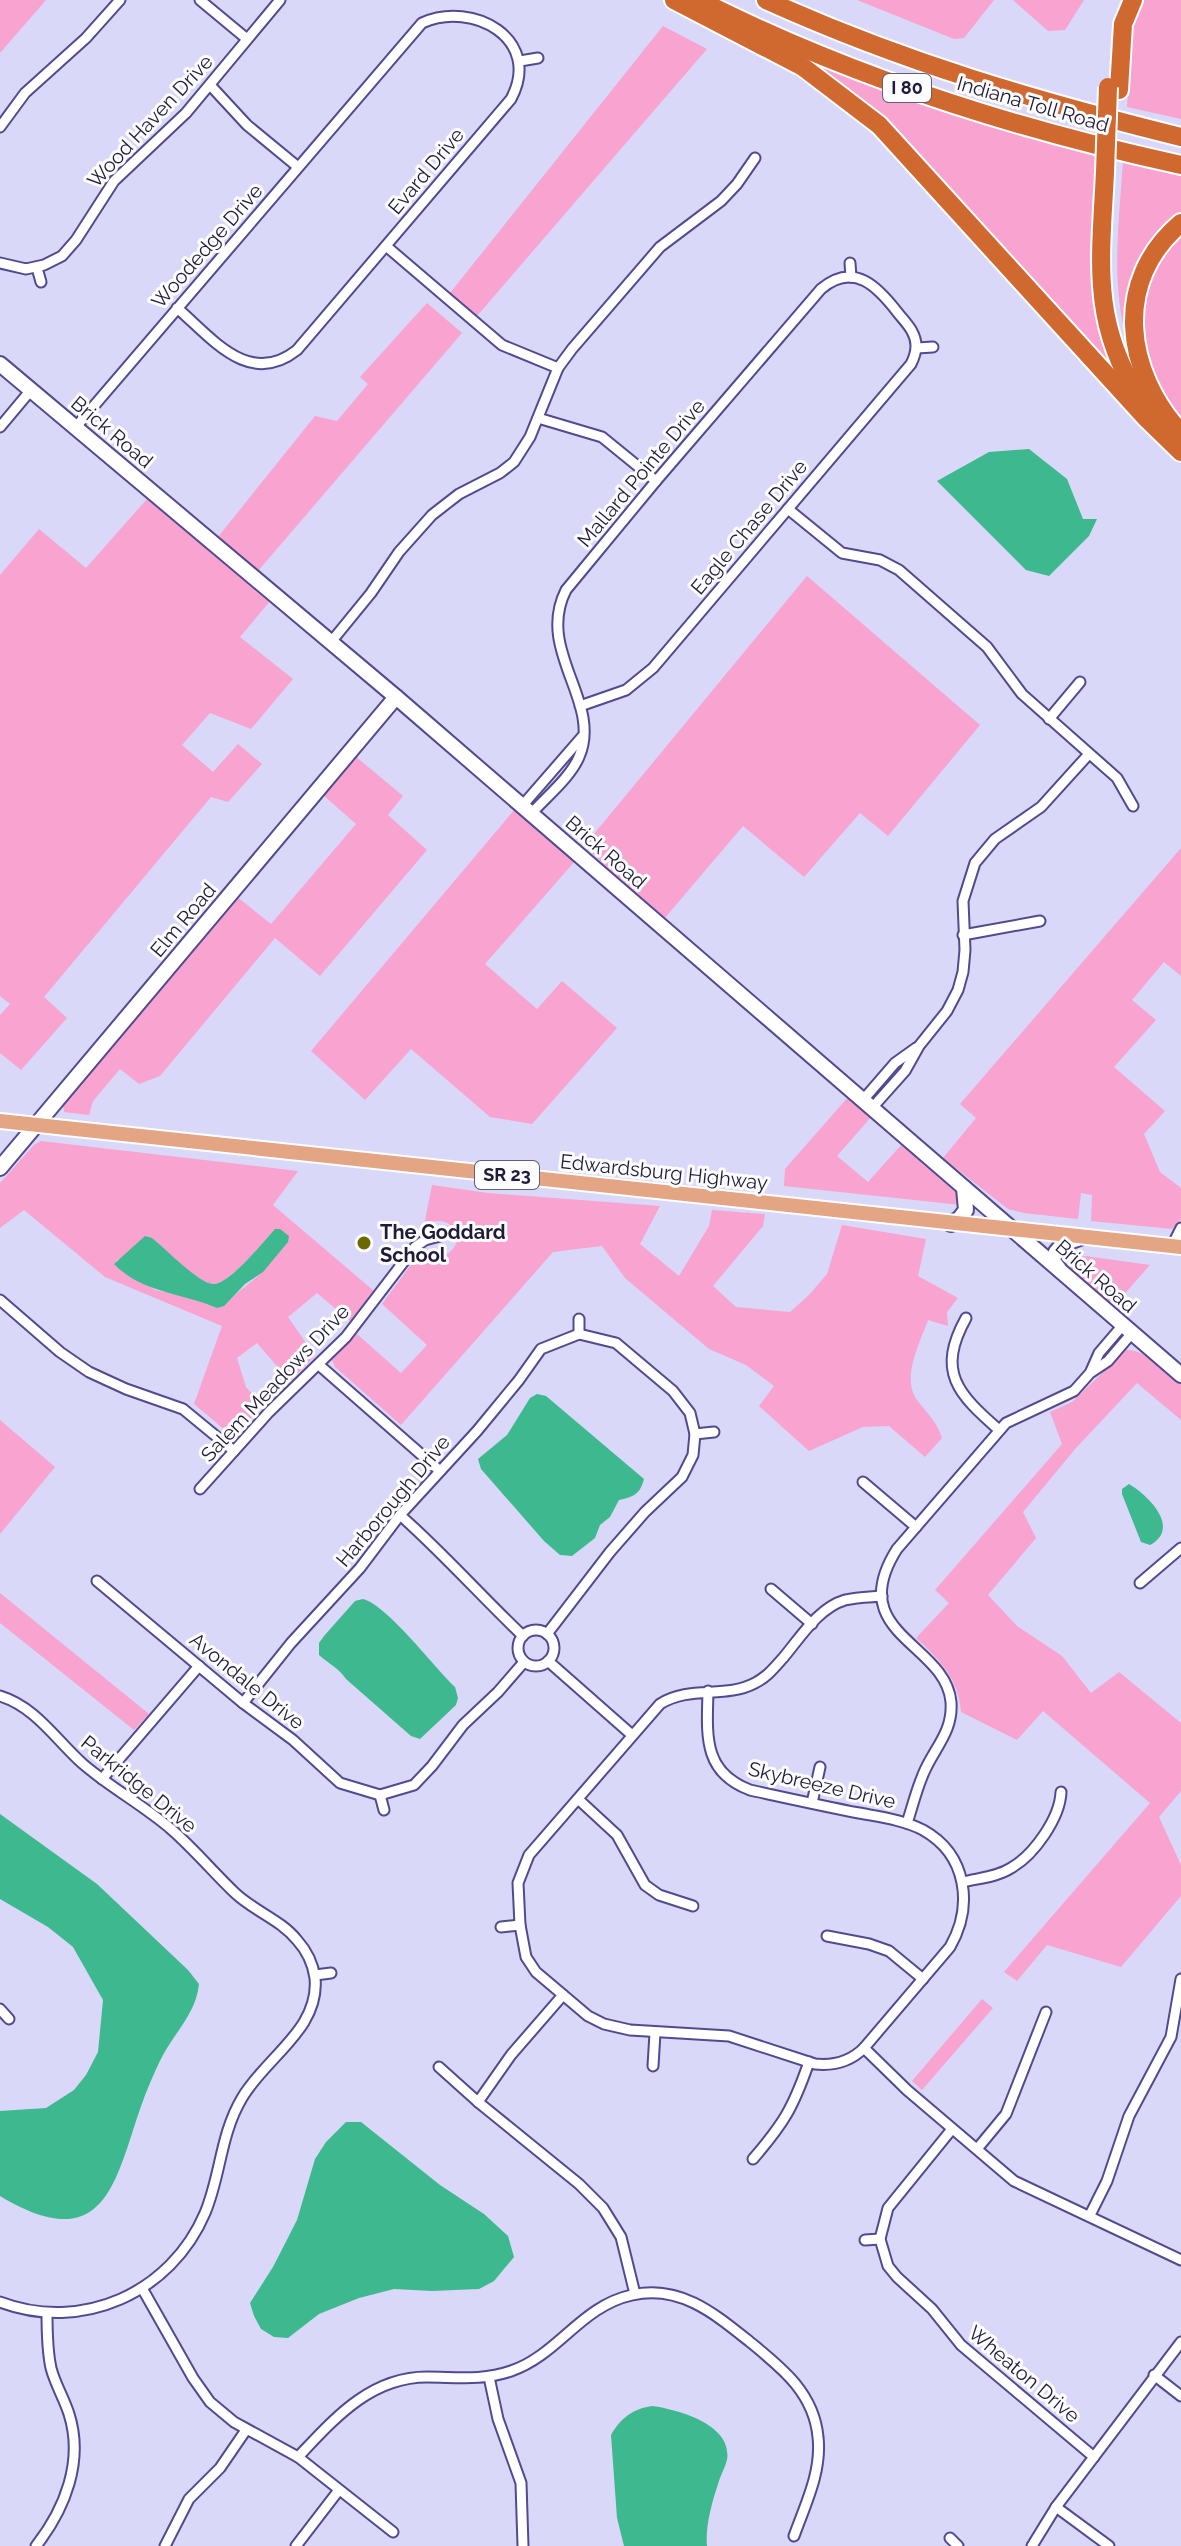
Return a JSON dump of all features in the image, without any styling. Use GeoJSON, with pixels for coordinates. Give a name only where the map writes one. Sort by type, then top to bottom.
{"type":"FeatureCollection","features":[{"type":"Feature","properties":{"kind":"highway"},"geometry":{"type":"LineString","coordinates":[[674,0],[803,67],[879,125],[906,151],[1145,417],[1170,428]]}},
{"type":"Feature","properties":{"kind":"highway","name":"Indiana Toll Road"},"geometry":{"type":"LineString","coordinates":[[699,0],[804,48],[911,90],[1050,134],[1181,165]]}},
{"type":"Feature","properties":{"kind":"highway","name":"Indiana Toll Road"},"geometry":{"type":"LineString","coordinates":[[766,0],[884,49],[1028,98],[1181,137]]}},
{"type":"Feature","properties":{"kind":"highway"},"geometry":{"type":"LineString","coordinates":[[1125,0],[1115,23],[1109,173],[1100,276],[1107,332],[1127,378],[1170,428]]}},
{"type":"Feature","properties":{"kind":"highway"},"geometry":{"type":"LineString","coordinates":[[1113,89],[1123,24],[1133,0]]}},
{"type":"Feature","properties":{"kind":"highway"},"geometry":{"type":"LineString","coordinates":[[1028,98],[1075,104],[1181,127]]}},
{"type":"Feature","properties":{"kind":"highway"},"geometry":{"type":"LineString","coordinates":[[1181,223],[1153,254],[1141,279],[1134,303],[1132,329],[1138,360],[1181,452]]}},
{"type":"Feature","properties":{"kind":"main road","name":"Edwardsburg Highway"},"geometry":{"type":"LineString","coordinates":[[0,1121],[1177,1247]]}},
{"type":"Feature","properties":{"kind":"street"},"geometry":{"type":"LineString","coordinates":[[0,127],[25,93],[86,38],[120,0]]}},
{"type":"Feature","properties":{"kind":"street"},"geometry":{"type":"LineString","coordinates":[[200,0],[247,39]]}},
{"type":"Feature","properties":{"kind":"street","name":"Wood Haven Drive"},"geometry":{"type":"LineString","coordinates":[[37,268],[52,262],[69,248],[114,181],[186,113],[280,0]]}},
{"type":"Feature","properties":{"kind":"street","name":"Woodedge Drive"},"geometry":{"type":"LineString","coordinates":[[75,428],[422,23],[450,9],[477,12],[497,23],[514,42],[520,61]]}},
{"type":"Feature","properties":{"kind":"street"},"geometry":{"type":"LineString","coordinates":[[520,61],[538,58]]}},
{"type":"Feature","properties":{"kind":"street","name":"Evard Drive"},"geometry":{"type":"LineString","coordinates":[[177,308],[237,358],[256,364],[281,360],[297,350],[511,99],[520,79],[520,61]]}},
{"type":"Feature","properties":{"kind":"street"},"geometry":{"type":"LineString","coordinates":[[210,85],[247,125],[298,167]]}},
{"type":"Feature","properties":{"kind":"street"},"geometry":{"type":"LineString","coordinates":[[331,642],[399,552],[432,515],[459,494],[500,473],[514,462],[526,446],[558,368],[660,247],[721,201],[755,158]]}},
{"type":"Feature","properties":{"kind":"street"},"geometry":{"type":"LineString","coordinates":[[386,246],[502,345],[558,368]]}},
{"type":"Feature","properties":{"kind":"street"},"geometry":{"type":"LineString","coordinates":[[0,263],[16,268],[37,268],[41,282]]}},
{"type":"Feature","properties":{"kind":"street"},"geometry":{"type":"LineString","coordinates":[[850,263],[851,277],[875,286],[908,325],[916,344],[933,347]]}},
{"type":"Feature","properties":{"kind":"street","name":"Mallard Pointe Drive"},"geometry":{"type":"LineString","coordinates":[[527,810],[582,737],[580,706],[558,638],[559,607],[571,584],[821,289],[837,279],[851,277]]}},
{"type":"Feature","properties":{"kind":"street","name":"Eagle Chase Drive"},"geometry":{"type":"LineString","coordinates":[[580,706],[626,690],[646,675],[911,364],[916,344]]}},
{"type":"Feature","properties":{"kind":"street","name":"Brick Road"},"geometry":{"type":"LineString","coordinates":[[0,364],[396,697],[1181,1375]]}},
{"type":"Feature","properties":{"kind":"street"},"geometry":{"type":"LineString","coordinates":[[0,427],[31,390]]}},
{"type":"Feature","properties":{"kind":"street"},"geometry":{"type":"LineString","coordinates":[[538,418],[602,437],[656,481]]}},
{"type":"Feature","properties":{"kind":"street"},"geometry":{"type":"LineString","coordinates":[[788,509],[842,553],[880,560],[899,570],[987,647],[1022,694],[1117,778],[1133,806]]}},
{"type":"Feature","properties":{"kind":"street"},"geometry":{"type":"LineString","coordinates":[[1049,719],[1080,682]]}},
{"type":"Feature","properties":{"kind":"street","name":"Elm Road"},"geometry":{"type":"LineString","coordinates":[[0,1168],[396,697]]}},
{"type":"Feature","properties":{"kind":"street"},"geometry":{"type":"LineString","coordinates":[[868,1104],[895,1063],[919,1046],[947,1011],[958,990],[964,962],[963,901],[975,863],[995,839],[1041,807],[1089,754]]}},
{"type":"Feature","properties":{"kind":"street"},"geometry":{"type":"LineString","coordinates":[[963,935],[1040,921]]}},
{"type":"Feature","properties":{"kind":"street"},"geometry":{"type":"LineString","coordinates":[[951,1224],[966,1210],[964,1188]]}},
{"type":"Feature","properties":{"kind":"street"},"geometry":{"type":"LineString","coordinates":[[1177,1247],[1181,1228]]}},
{"type":"Feature","properties":{"kind":"street","name":"Salem Meadows Drive"},"geometry":{"type":"LineString","coordinates":[[200,1489],[283,1398],[346,1337],[415,1247],[440,1236]]}},
{"type":"Feature","properties":{"kind":"street"},"geometry":{"type":"LineString","coordinates":[[1059,1270],[1053,1261],[1057,1249],[1083,1237]]}},
{"type":"Feature","properties":{"kind":"street"},"geometry":{"type":"LineString","coordinates":[[0,1300],[60,1352],[89,1372],[183,1409],[234,1451]]}},
{"type":"Feature","properties":{"kind":"street"},"geometry":{"type":"LineString","coordinates":[[966,1318],[952,1349],[953,1376],[967,1401],[999,1430]]}},
{"type":"Feature","properties":{"kind":"street"},"geometry":{"type":"LineString","coordinates":[[547,1634],[610,1552],[645,1512],[682,1477],[693,1455],[695,1434],[690,1413],[673,1391],[616,1343],[579,1334],[579,1319]]}},
{"type":"Feature","properties":{"kind":"street"},"geometry":{"type":"LineString","coordinates":[[907,1823],[926,1766],[947,1733],[951,1705],[948,1688],[939,1672],[898,1633],[887,1614],[882,1596],[891,1559],[999,1430],[1013,1418],[1066,1396],[1090,1373],[1099,1353],[1127,1329]]}},
{"type":"Feature","properties":{"kind":"street","name":"Harborough Drive"},"geometry":{"type":"LineString","coordinates":[[243,1703],[291,1643],[360,1568],[400,1515],[486,1421],[541,1349],[579,1334]]}},
{"type":"Feature","properties":{"kind":"street"},"geometry":{"type":"LineString","coordinates":[[319,1365],[440,1471]]}},
{"type":"Feature","properties":{"kind":"street"},"geometry":{"type":"LineString","coordinates":[[695,1434],[714,1432]]}},
{"type":"Feature","properties":{"kind":"street"},"geometry":{"type":"LineString","coordinates":[[863,1482],[916,1527]]}},
{"type":"Feature","properties":{"kind":"street"},"geometry":{"type":"LineString","coordinates":[[400,1515],[436,1547],[478,1594],[523,1636]]}},
{"type":"Feature","properties":{"kind":"street"},"geometry":{"type":"LineString","coordinates":[[1140,1583],[1181,1548]]}},
{"type":"Feature","properties":{"kind":"street","name":"Avondale Drive"},"geometry":{"type":"LineString","coordinates":[[97,1581],[243,1703],[293,1740],[340,1783],[380,1795]]}},
{"type":"Feature","properties":{"kind":"street"},"geometry":{"type":"LineString","coordinates":[[771,1589],[812,1624]]}},
{"type":"Feature","properties":{"kind":"street"},"geometry":{"type":"LineString","coordinates":[[882,1596],[843,1601],[827,1609],[762,1680],[743,1689],[686,1692],[669,1698],[652,1711],[524,1864],[518,1883],[520,1925],[530,1964],[588,2016],[604,2024],[655,2033],[729,2036],[809,2062],[836,2064],[856,2056],[864,2048],[950,1947],[958,1933],[965,1904],[963,1882],[1003,1872],[1017,1864],[1058,1815],[1061,1792]]}},
{"type":"Feature","properties":{"kind":"street"},"geometry":{"type":"LineString","coordinates":[[534,1631],[547,1634],[553,1648],[548,1661],[536,1666],[524,1662],[518,1649],[523,1636],[534,1631]]}},
{"type":"Feature","properties":{"kind":"street"},"geometry":{"type":"LineString","coordinates":[[548,1661],[632,1735]]}},
{"type":"Feature","properties":{"kind":"street"},"geometry":{"type":"LineString","coordinates":[[384,1810],[380,1795],[414,1785],[463,1725],[524,1662]]}},
{"type":"Feature","properties":{"kind":"street"},"geometry":{"type":"LineString","coordinates":[[102,1779],[199,1666]]}},
{"type":"Feature","properties":{"kind":"street","name":"Skybreeze Drive"},"geometry":{"type":"LineString","coordinates":[[708,1691],[708,1743],[720,1770],[736,1784],[750,1790],[907,1823],[921,1829],[940,1843],[955,1863],[963,1882]]}},
{"type":"Feature","properties":{"kind":"street","name":"Parkridge Drive"},"geometry":{"type":"LineString","coordinates":[[0,1696],[29,1710],[71,1754],[170,1828],[236,1894],[286,1929],[305,1951],[315,1975]]}},
{"type":"Feature","properties":{"kind":"street"},"geometry":{"type":"LineString","coordinates":[[812,1803],[820,1767]]}},
{"type":"Feature","properties":{"kind":"street"},"geometry":{"type":"LineString","coordinates":[[578,1799],[617,1835],[645,1885],[659,1895],[693,1906]]}},
{"type":"Feature","properties":{"kind":"street"},"geometry":{"type":"LineString","coordinates":[[501,1927],[520,1925]]}},
{"type":"Feature","properties":{"kind":"street"},"geometry":{"type":"LineString","coordinates":[[827,1936],[889,1951],[923,1979]]}},
{"type":"Feature","properties":{"kind":"street"},"geometry":{"type":"LineString","coordinates":[[0,2302],[47,2313],[99,2307],[128,2297],[175,2260],[198,2227],[211,2195],[219,2157],[233,2116],[262,2069],[306,2021],[315,1999],[315,1975],[331,1973]]}},
{"type":"Feature","properties":{"kind":"street"},"geometry":{"type":"LineString","coordinates":[[1090,2215],[1107,2181],[1129,2116],[1171,2037],[1181,1979]]}},
{"type":"Feature","properties":{"kind":"street"},"geometry":{"type":"LineString","coordinates":[[478,2102],[511,2055],[563,1995]]}},
{"type":"Feature","properties":{"kind":"street"},"geometry":{"type":"LineString","coordinates":[[0,2009],[9,2019]]}},
{"type":"Feature","properties":{"kind":"street"},"geometry":{"type":"LineString","coordinates":[[977,2149],[1006,2114],[1046,2012]]}},
{"type":"Feature","properties":{"kind":"street"},"geometry":{"type":"LineString","coordinates":[[653,2066],[655,2033]]}},
{"type":"Feature","properties":{"kind":"street"},"geometry":{"type":"LineString","coordinates":[[864,2048],[907,2090],[1014,2181],[1181,2260]]}},
{"type":"Feature","properties":{"kind":"street"},"geometry":{"type":"LineString","coordinates":[[753,2159],[791,2111],[809,2062]]}},
{"type":"Feature","properties":{"kind":"street"},"geometry":{"type":"LineString","coordinates":[[439,2067],[579,2184],[603,2208],[621,2237],[635,2294]]}},
{"type":"Feature","properties":{"kind":"street"},"geometry":{"type":"LineString","coordinates":[[865,2240],[880,2239],[884,2219],[895,2196],[952,2129]]}},
{"type":"Feature","properties":{"kind":"street","name":"Wheaton Drive"},"geometry":{"type":"LineString","coordinates":[[880,2239],[883,2254],[897,2277],[932,2309],[952,2337],[1094,2457]]}},
{"type":"Feature","properties":{"kind":"street"},"geometry":{"type":"LineString","coordinates":[[142,2288],[200,2390],[223,2414],[246,2430],[298,2457],[393,2532]]}},
{"type":"Feature","properties":{"kind":"street"},"geometry":{"type":"LineString","coordinates":[[298,2457],[332,2420],[368,2392],[416,2377],[489,2377],[511,2371],[539,2358],[600,2306],[635,2294],[674,2296],[700,2304],[774,2362],[797,2385],[811,2409],[818,2437],[817,2464],[794,2536]]}},
{"type":"Feature","properties":{"kind":"street"},"geometry":{"type":"LineString","coordinates":[[36,2546],[61,2505],[74,2460],[70,2417],[49,2357],[47,2313]]}},
{"type":"Feature","properties":{"kind":"street"},"geometry":{"type":"LineString","coordinates":[[1032,2546],[1056,2507],[1181,2342]]}},
{"type":"Feature","properties":{"kind":"street"},"geometry":{"type":"LineString","coordinates":[[1154,2375],[1181,2396]]}},
{"type":"Feature","properties":{"kind":"street"},"geometry":{"type":"LineString","coordinates":[[489,2377],[498,2419],[521,2483],[523,2546]]}},
{"type":"Feature","properties":{"kind":"street"},"geometry":{"type":"LineString","coordinates":[[166,2545],[189,2499],[220,2468],[246,2430]]}},
{"type":"Feature","properties":{"kind":"street"},"geometry":{"type":"LineString","coordinates":[[296,2546],[339,2490]]}},
{"type":"Feature","properties":{"kind":"street"},"geometry":{"type":"LineString","coordinates":[[1056,2507],[1109,2546]]}},
{"type":"Feature","properties":{"kind":"shaded area"},"geometry":{"type":"Polygon","coordinates":[[[0,0],[46,0],[0,53],[0,0]]]}},
{"type":"Feature","properties":{"kind":"shaded area"},"geometry":{"type":"Polygon","coordinates":[[[857,0],[994,0],[964,38],[954,39],[857,0]]]}},
{"type":"Feature","properties":{"kind":"shaded area"},"geometry":{"type":"Polygon","coordinates":[[[1013,0],[1084,0],[1065,30],[1048,31],[1013,0]]]}},
{"type":"Feature","properties":{"kind":"shaded area"},"geometry":{"type":"Polygon","coordinates":[[[1143,0],[1181,0],[1181,119],[1127,107],[1132,22],[1143,0]]]}},
{"type":"Feature","properties":{"kind":"shaded area"},"geometry":{"type":"Polygon","coordinates":[[[663,26],[707,49],[477,316],[450,293],[663,26]]]}},
{"type":"Feature","properties":{"kind":"shaded area"},"geometry":{"type":"Polygon","coordinates":[[[749,33],[921,100],[1098,155],[1094,241],[1096,296],[1107,351],[1118,379],[915,156],[749,33]]]}},
{"type":"Feature","properties":{"kind":"shaded area"},"geometry":{"type":"Polygon","coordinates":[[[1123,161],[1181,173],[1181,219],[1159,240],[1128,344],[1117,276],[1123,161]]]}},
{"type":"Feature","properties":{"kind":"shaded area"},"geometry":{"type":"Polygon","coordinates":[[[1181,234],[1181,416],[1152,372],[1143,325],[1152,278],[1181,234]]]}},
{"type":"Feature","properties":{"kind":"shaded area"},"geometry":{"type":"Polygon","coordinates":[[[427,303],[462,333],[258,571],[218,537],[315,416],[337,421],[368,384],[360,377],[427,303]]]}},
{"type":"Feature","properties":{"kind":"shaded area"},"geometry":{"type":"Polygon","coordinates":[[[1029,449],[1067,479],[1083,519],[1097,519],[1089,536],[1049,576],[1026,570],[937,481],[989,452],[1029,449]]]}},
{"type":"Feature","properties":{"kind":"shaded area"},"geometry":{"type":"Polygon","coordinates":[[[147,499],[271,600],[240,637],[293,679],[251,729],[210,713],[182,745],[213,772],[238,744],[262,764],[228,802],[211,797],[44,997],[67,1018],[21,1070],[0,1053],[0,1015],[10,1004],[0,996],[0,575],[39,529],[86,568],[147,499]]]}},
{"type":"Feature","properties":{"kind":"shaded area"},"geometry":{"type":"Polygon","coordinates":[[[807,576],[980,725],[888,836],[860,813],[804,877],[743,826],[664,919],[584,846],[807,576]]]}},
{"type":"Feature","properties":{"kind":"shaded area"},"geometry":{"type":"Polygon","coordinates":[[[355,756],[403,796],[388,815],[427,850],[320,976],[275,938],[160,1076],[139,1084],[120,1069],[93,1101],[89,1115],[64,1112],[63,1103],[236,896],[271,924],[356,824],[322,794],[355,756]]]}},
{"type":"Feature","properties":{"kind":"shaded area"},"geometry":{"type":"Polygon","coordinates":[[[515,809],[575,861],[485,964],[537,1009],[562,981],[617,1028],[532,1124],[490,1117],[411,1049],[365,1100],[311,1051],[515,809]]]}},
{"type":"Feature","properties":{"kind":"shaded area"},"geometry":{"type":"Polygon","coordinates":[[[1181,848],[1181,976],[1164,962],[1132,1000],[1156,1020],[1114,1067],[1165,1111],[1144,1134],[1160,1172],[1181,1188],[1181,1219],[1172,1229],[1091,1221],[1092,1195],[1081,1193],[1078,1219],[1008,1209],[943,1158],[976,1118],[960,1104],[1181,848]]]}},
{"type":"Feature","properties":{"kind":"shaded area"},"geometry":{"type":"Polygon","coordinates":[[[849,1096],[872,1116],[837,1156],[868,1182],[903,1143],[959,1193],[961,1205],[784,1186],[785,1169],[849,1096]]]}},
{"type":"Feature","properties":{"kind":"shaded area"},"geometry":{"type":"Polygon","coordinates":[[[41,1141],[298,1171],[273,1205],[374,1291],[350,1321],[317,1293],[288,1317],[315,1356],[290,1381],[257,1343],[237,1358],[246,1387],[262,1405],[236,1435],[231,1435],[194,1404],[222,1326],[105,1277],[24,1210],[0,1228],[0,1183],[41,1141]],[[275,1229],[228,1278],[213,1284],[190,1272],[152,1238],[116,1261],[155,1290],[200,1299],[218,1308],[265,1268],[275,1229]]]}},
{"type":"Feature","properties":{"kind":"shaded area"},"geometry":{"type":"Polygon","coordinates":[[[432,1185],[488,1193],[660,1206],[640,1244],[679,1276],[709,1226],[712,1210],[765,1214],[763,1226],[713,1286],[736,1307],[790,1312],[827,1274],[842,1225],[926,1239],[918,1276],[958,1298],[947,1312],[948,1326],[928,1320],[911,1371],[917,1400],[935,1422],[942,1438],[925,1457],[889,1426],[863,1427],[809,1451],[759,1406],[774,1386],[746,1365],[709,1349],[625,1278],[602,1246],[553,1252],[401,1425],[335,1367],[332,1360],[357,1334],[401,1373],[427,1345],[382,1304],[418,1255],[423,1252],[439,1256],[447,1254],[457,1242],[451,1225],[436,1221],[424,1225],[432,1185]]]}},
{"type":"Feature","properties":{"kind":"shaded area"},"geometry":{"type":"Polygon","coordinates":[[[275,1229],[289,1236],[288,1242],[263,1272],[245,1284],[224,1306],[217,1308],[150,1287],[125,1274],[114,1264],[145,1236],[152,1238],[199,1278],[213,1284],[228,1278],[275,1229]]]}},
{"type":"Feature","properties":{"kind":"shaded area"},"geometry":{"type":"Polygon","coordinates":[[[1078,1255],[1150,1265],[1113,1307],[1071,1270],[1068,1263],[1078,1255]]]}},
{"type":"Feature","properties":{"kind":"shaded area"},"geometry":{"type":"Polygon","coordinates":[[[1126,1350],[1148,1357],[1181,1384],[1181,1420],[1137,1383],[1076,1448],[1023,1512],[1036,1538],[988,1595],[1017,1626],[1062,1656],[1091,1693],[1119,1672],[1181,1723],[1181,1791],[1159,1817],[1181,1865],[1181,1896],[1121,1967],[1047,1945],[1017,1981],[1004,1972],[1150,1803],[1043,1711],[1017,1740],[961,1712],[952,1680],[940,1662],[916,1638],[949,1603],[935,1590],[1062,1444],[1050,1412],[1072,1402],[1126,1350]]]}},
{"type":"Feature","properties":{"kind":"shaded area"},"geometry":{"type":"Polygon","coordinates":[[[537,1394],[546,1396],[644,1479],[636,1494],[619,1500],[610,1517],[600,1525],[595,1538],[572,1556],[560,1555],[544,1541],[481,1469],[478,1459],[507,1435],[530,1398],[537,1394]]]}},
{"type":"Feature","properties":{"kind":"shaded area"},"geometry":{"type":"Polygon","coordinates":[[[0,1420],[55,1467],[0,1534],[0,1420]]]}},
{"type":"Feature","properties":{"kind":"shaded area"},"geometry":{"type":"Polygon","coordinates":[[[1129,1484],[1153,1504],[1162,1521],[1163,1530],[1159,1538],[1150,1545],[1141,1542],[1122,1494],[1122,1489],[1129,1484]]]}},
{"type":"Feature","properties":{"kind":"shaded area"},"geometry":{"type":"Polygon","coordinates":[[[0,1593],[149,1714],[134,1730],[0,1623],[0,1593]]]}},
{"type":"Feature","properties":{"kind":"shaded area"},"geometry":{"type":"Polygon","coordinates":[[[363,1599],[385,1612],[455,1687],[456,1705],[420,1739],[411,1736],[319,1655],[319,1643],[324,1636],[355,1601],[363,1599]]]}},
{"type":"Feature","properties":{"kind":"shaded area"},"geometry":{"type":"Polygon","coordinates":[[[0,1814],[97,1884],[199,1984],[190,2013],[161,2058],[118,2172],[106,2195],[90,2212],[68,2219],[39,2214],[0,2196],[0,2111],[46,2108],[74,2090],[98,2052],[103,2000],[73,1947],[48,1927],[0,1899],[0,1814]]]}},
{"type":"Feature","properties":{"kind":"shaded area"},"geometry":{"type":"Polygon","coordinates":[[[982,1999],[993,2008],[922,2090],[912,2081],[982,1999]]]}},
{"type":"Feature","properties":{"kind":"shaded area"},"geometry":{"type":"Polygon","coordinates":[[[346,2122],[361,2122],[440,2185],[484,2214],[508,2236],[514,2257],[494,2281],[479,2289],[394,2289],[359,2298],[319,2314],[288,2338],[274,2337],[261,2329],[250,2303],[297,2220],[315,2159],[326,2142],[346,2122]]]}},
{"type":"Feature","properties":{"kind":"shaded area"},"geometry":{"type":"Polygon","coordinates":[[[653,2406],[702,2421],[713,2428],[727,2448],[727,2460],[710,2515],[707,2546],[624,2546],[617,2518],[611,2435],[628,2415],[653,2406]]]}},
{"type":"Feature","properties":{"kind":"place","name":"The Goddard School"},"geometry":{"type":"Point","coordinates":[364,1243]}}]}
